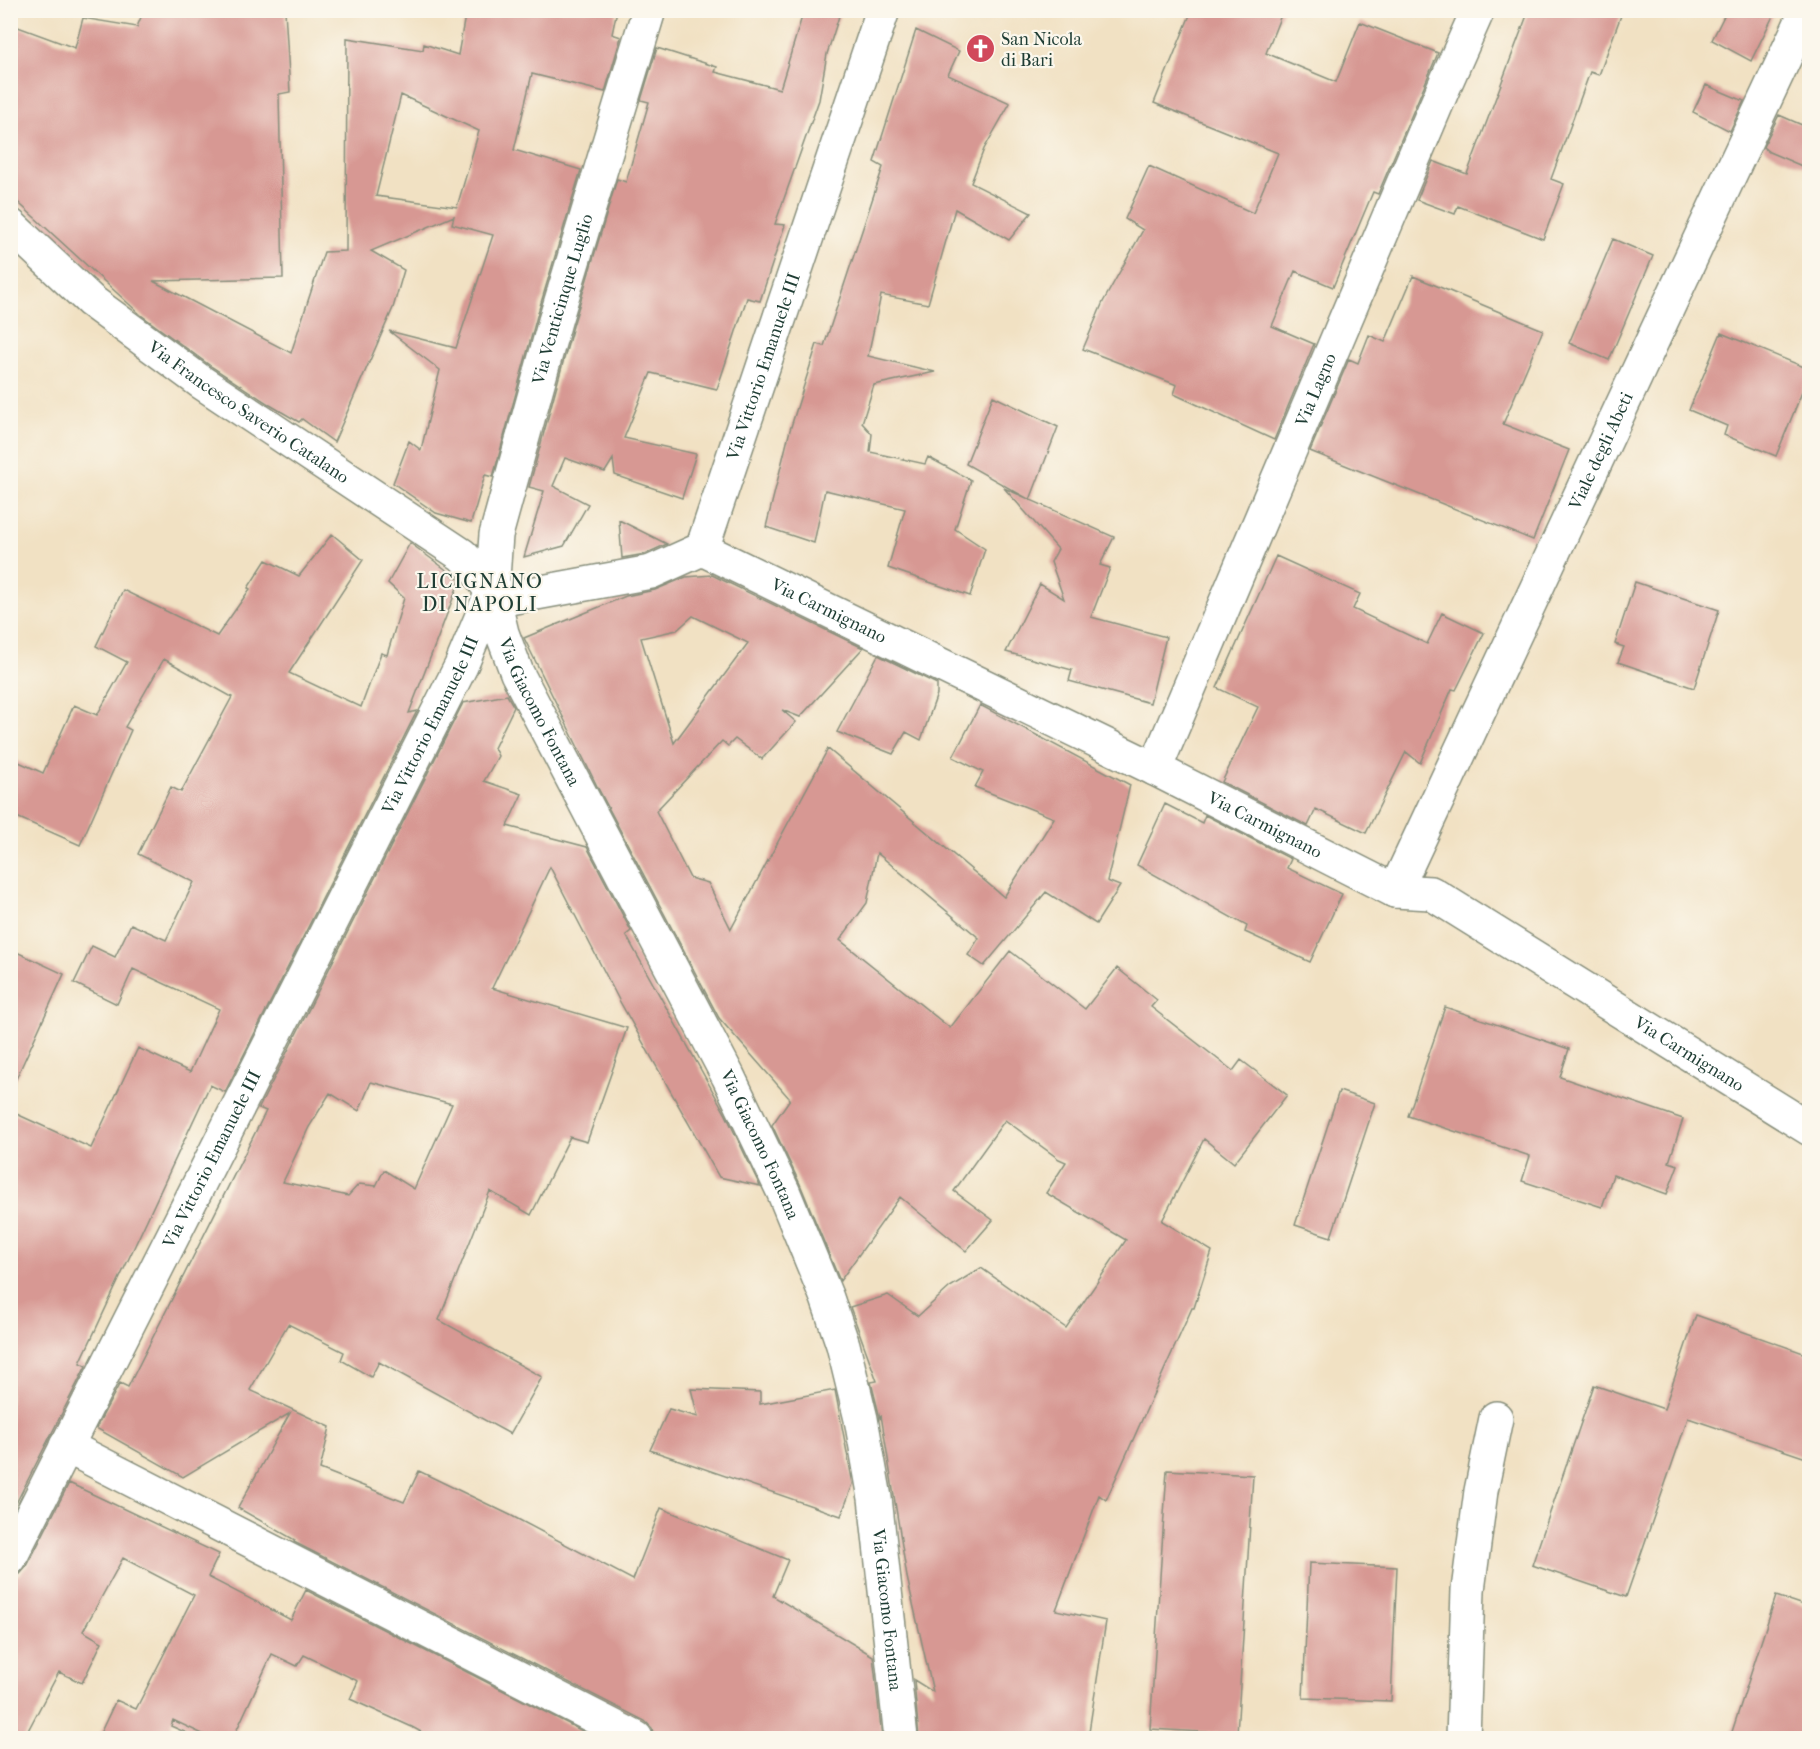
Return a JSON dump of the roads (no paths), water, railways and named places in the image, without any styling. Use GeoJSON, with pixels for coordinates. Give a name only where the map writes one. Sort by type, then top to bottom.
{"type":"FeatureCollection","features":[{"type":"Feature","properties":{"kind":"street","name":"Via Venticinque Luglio"},"geometry":{"type":"LineString","coordinates":[[492,592],[496,535],[555,321],[648,10]]}},
{"type":"Feature","properties":{"kind":"street","name":"Via Vittorio Emanuele III"},"geometry":{"type":"LineString","coordinates":[[702,549],[883,10]]}},
{"type":"Feature","properties":{"kind":"street","name":"Via Lagno"},"geometry":{"type":"LineString","coordinates":[[1155,769],[1478,10]]}},
{"type":"Feature","properties":{"kind":"street","name":"Viale degli Abeti"},"geometry":{"type":"LineString","coordinates":[[1395,891],[1807,10]]}},
{"type":"Feature","properties":{"kind":"street","name":"Via Francesco Saverio Catalano"},"geometry":{"type":"LineString","coordinates":[[10,225],[91,301],[192,375],[462,555],[492,592]]}},
{"type":"Feature","properties":{"kind":"street"},"geometry":{"type":"LineString","coordinates":[[492,592],[509,598],[651,572],[702,549]]}},
{"type":"Feature","properties":{"kind":"street","name":"Via Carmignano"},"geometry":{"type":"LineString","coordinates":[[702,549],[1155,769],[1395,891],[1431,893],[1809,1129]]}},
{"type":"Feature","properties":{"kind":"street","name":"Via Vittorio Emanuele III"},"geometry":{"type":"LineString","coordinates":[[10,1558],[460,666],[492,592]]}},
{"type":"Feature","properties":{"kind":"street","name":"Via Giacomo Fontana"},"geometry":{"type":"LineString","coordinates":[[492,592],[502,633],[517,673],[728,1076],[783,1191],[827,1298],[843,1345],[861,1419],[875,1498],[901,1738]]}},
{"type":"Feature","properties":{"kind":"street"},"geometry":{"type":"LineString","coordinates":[[1463,1738],[1468,1590],[1480,1491],[1496,1418]]}},
{"type":"Feature","properties":{"kind":"street"},"geometry":{"type":"LineString","coordinates":[[66,1446],[636,1738]]}},
{"type":"Feature","properties":{"kind":"place","name":"San Nicola di Bari"},"geometry":{"type":"Point","coordinates":[980,49]}},
{"type":"Feature","properties":{"kind":"district","name":"LICIGNANO DI NAPOLI"},"geometry":{"type":"Point","coordinates":[480,592]}}]}
